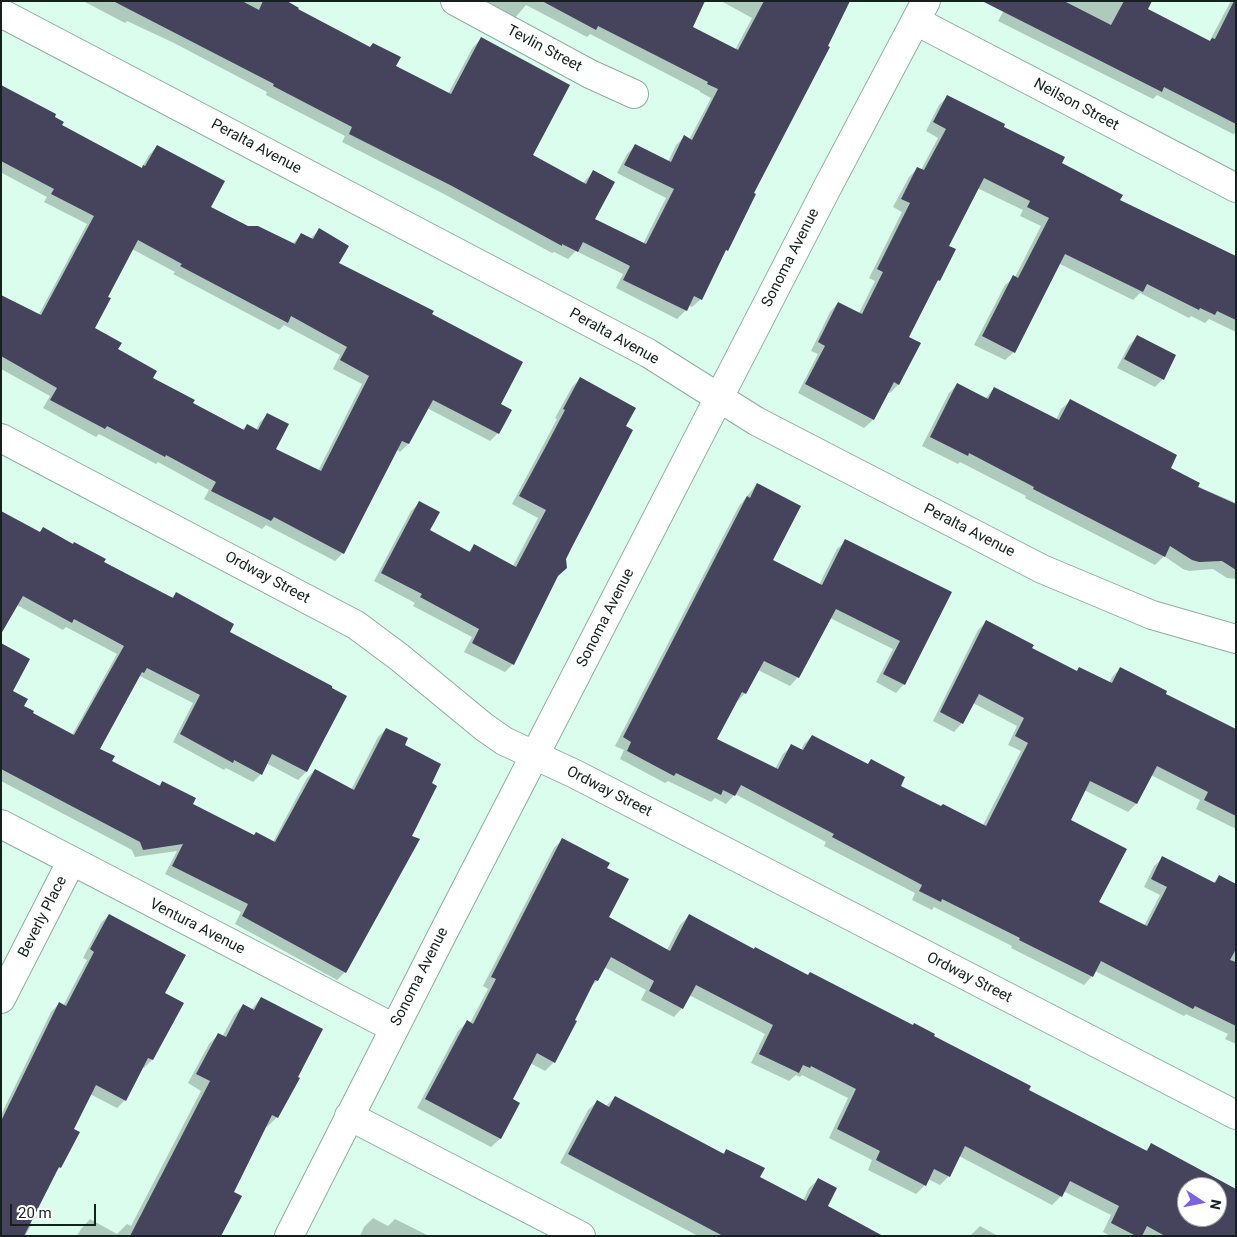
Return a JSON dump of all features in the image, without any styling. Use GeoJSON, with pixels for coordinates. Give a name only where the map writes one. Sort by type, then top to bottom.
{"type":"FeatureCollection","features":[{"type":"Feature","properties":{"kind":"street","name":"Tevlin Street"},"geometry":{"type":"LineString","coordinates":[[455,1],[590,74],[634,94]]}},
{"type":"Feature","properties":{"kind":"street","name":"Neilson Street"},"geometry":{"type":"LineString","coordinates":[[921,11],[1236,188]]}},
{"type":"Feature","properties":{"kind":"street","name":"Sonoma Avenue"},"geometry":{"type":"LineString","coordinates":[[289,1236],[394,1028],[827,188],[921,11]]}},
{"type":"Feature","properties":{"kind":"street","name":"Peralta Avenue"},"geometry":{"type":"LineString","coordinates":[[1,12],[648,353],[756,421],[1042,569],[1152,615],[1236,639]]}},
{"type":"Feature","properties":{"kind":"street","name":"Ordway Street"},"geometry":{"type":"LineString","coordinates":[[1,438],[356,625],[504,741],[735,856],[1236,1115]]}},
{"type":"Feature","properties":{"kind":"street","name":"Ventura Avenue"},"geometry":{"type":"LineString","coordinates":[[1,824],[394,1028]]}},
{"type":"Feature","properties":{"kind":"street","name":"Beverly Place"},"geometry":{"type":"LineString","coordinates":[[1,998],[71,862]]}},
{"type":"Feature","properties":{"kind":"street"},"geometry":{"type":"LineString","coordinates":[[349,1116],[582,1236]]}},
{"type":"Feature","properties":{"kind":"building"},"geometry":{"type":"Polygon","coordinates":[[[113,1],[242,1],[259,10],[263,1],[287,1],[298,9],[370,47],[373,43],[401,57],[396,66],[451,94],[481,37],[570,85],[533,155],[586,184],[593,170],[615,182],[595,219],[646,244],[674,189],[624,165],[635,144],[671,162],[684,135],[692,140],[718,89],[707,84],[708,82],[598,26],[596,30],[542,1],[705,1],[693,27],[738,50],[764,1],[850,1],[828,46],[830,47],[754,193],[756,194],[728,251],[726,250],[702,300],[694,296],[687,311],[623,280],[630,266],[583,242],[578,252],[562,244],[562,246],[452,186],[349,134],[352,127],[273,86],[274,84],[113,1]]]}},
{"type":"Feature","properties":{"kind":"building"},"geometry":{"type":"Polygon","coordinates":[[[982,1],[1064,1],[1111,25],[1124,1],[1152,1],[1148,9],[1210,41],[1212,38],[1215,39],[1234,1],[1236,1],[1236,124],[1164,87],[1162,92],[982,1]]]}},
{"type":"Feature","properties":{"kind":"building"},"geometry":{"type":"Polygon","coordinates":[[[1,85],[56,114],[55,117],[64,122],[62,125],[142,168],[157,145],[225,181],[211,207],[248,226],[258,226],[295,244],[301,233],[313,239],[319,228],[349,246],[339,263],[434,311],[432,314],[523,362],[501,404],[512,410],[499,434],[433,400],[409,444],[402,441],[344,554],[274,517],[271,521],[211,491],[216,482],[166,455],[165,457],[107,426],[105,429],[50,400],[57,388],[1,356],[1,295],[41,315],[94,216],[51,194],[54,189],[1,161],[1,85]],[[138,240],[108,297],[111,298],[95,328],[122,343],[118,349],[157,371],[153,378],[195,400],[193,403],[244,430],[247,424],[258,430],[267,413],[289,424],[276,449],[321,471],[369,376],[340,360],[347,347],[291,316],[288,323],[180,266],[182,264],[138,240]]]}},
{"type":"Feature","properties":{"kind":"building"},"geometry":{"type":"Polygon","coordinates":[[[947,95],[1005,124],[1004,127],[1065,157],[1062,163],[1123,195],[1120,200],[1236,256],[1236,320],[1217,311],[1215,315],[1200,308],[1199,310],[1147,284],[1143,292],[1065,254],[1015,353],[982,336],[1013,275],[1018,278],[1049,218],[1027,207],[1030,201],[984,178],[949,246],[956,249],[909,337],[921,343],[899,385],[894,382],[874,420],[805,384],[825,346],[818,342],[838,302],[862,314],[883,272],[877,269],[910,203],[901,199],[917,167],[924,170],[946,129],[933,122],[947,95]]]}},
{"type":"Feature","properties":{"kind":"building"},"geometry":{"type":"Polygon","coordinates":[[[1137,335],[1176,355],[1164,380],[1124,359],[1137,335]]]}},
{"type":"Feature","properties":{"kind":"building"},"geometry":{"type":"Polygon","coordinates":[[[580,377],[636,408],[626,426],[633,430],[566,559],[567,568],[558,576],[514,665],[472,643],[479,629],[420,597],[422,594],[381,573],[419,501],[440,512],[430,530],[470,552],[474,544],[516,567],[546,510],[519,496],[565,410],[563,409],[580,377]]]}},
{"type":"Feature","properties":{"kind":"building"},"geometry":{"type":"Polygon","coordinates":[[[957,383],[988,399],[994,387],[1059,420],[1070,399],[1177,455],[1171,468],[1200,483],[1198,487],[1236,504],[1236,570],[1222,561],[1199,562],[1192,560],[1170,546],[1165,557],[1033,489],[1034,487],[969,453],[968,456],[930,437],[957,383]]]}},
{"type":"Feature","properties":{"kind":"building"},"geometry":{"type":"Polygon","coordinates":[[[757,483],[801,506],[773,560],[822,585],[845,539],[952,592],[905,685],[883,674],[900,641],[836,609],[799,678],[764,661],[746,694],[742,692],[717,739],[778,769],[791,744],[803,750],[812,735],[868,764],[871,759],[905,777],[901,786],[941,806],[943,804],[986,826],[1028,743],[1015,736],[1024,718],[979,694],[963,724],[940,712],[986,620],[1034,645],[1032,648],[1077,671],[1079,667],[1112,683],[1120,667],[1167,691],[1166,694],[1236,729],[1236,816],[1204,800],[1208,792],[1157,766],[1137,804],[1090,781],[1071,820],[1127,849],[1099,902],[1147,926],[1167,887],[1151,879],[1162,856],[1215,883],[1219,875],[1236,884],[1236,949],[1230,960],[1236,962],[1236,1026],[1195,1006],[1193,1009],[1101,961],[1093,977],[942,899],[941,902],[919,891],[922,885],[832,837],[834,834],[741,785],[735,796],[723,790],[721,795],[676,773],[674,776],[627,751],[631,742],[623,737],[747,496],[750,498],[757,483]]]}},
{"type":"Feature","properties":{"kind":"building"},"geometry":{"type":"Polygon","coordinates":[[[1,511],[40,532],[43,527],[73,544],[74,542],[106,559],[104,562],[173,598],[176,592],[234,624],[230,632],[332,686],[332,688],[347,696],[307,772],[272,754],[262,775],[234,760],[233,763],[180,734],[200,695],[147,668],[144,673],[142,672],[100,749],[115,756],[112,761],[160,786],[162,781],[196,798],[193,804],[254,835],[256,832],[275,842],[315,769],[354,790],[386,728],[408,738],[405,745],[441,764],[432,783],[437,786],[412,836],[420,839],[346,973],[242,916],[248,904],[172,866],[183,844],[143,850],[140,842],[1,769],[1,643],[30,659],[13,691],[28,699],[24,706],[34,711],[33,713],[74,735],[124,646],[74,619],[72,623],[23,596],[1,634],[1,511]]]}},
{"type":"Feature","properties":{"kind":"building"},"geometry":{"type":"Polygon","coordinates":[[[562,838],[610,863],[607,868],[629,879],[609,917],[670,951],[689,914],[754,949],[755,947],[808,975],[810,972],[913,1025],[914,1023],[935,1034],[934,1036],[1031,1086],[1029,1090],[1147,1151],[1151,1143],[1214,1177],[1177,1177],[1177,1227],[1227,1227],[1227,1184],[1236,1189],[1236,1236],[1165,1236],[1147,1226],[1142,1236],[1136,1236],[1111,1223],[1119,1206],[1070,1181],[1062,1197],[965,1146],[950,1177],[934,1169],[926,1186],[876,1160],[880,1151],[837,1129],[856,1089],[811,1066],[810,1068],[803,1065],[799,1073],[759,1054],[773,1025],[696,985],[683,1009],[649,991],[654,981],[611,957],[598,981],[595,980],[575,1020],[577,1021],[555,1063],[537,1053],[513,1099],[520,1103],[501,1139],[425,1099],[467,1020],[473,1024],[496,979],[491,977],[562,838]]]}},
{"type":"Feature","properties":{"kind":"building"},"geometry":{"type":"Polygon","coordinates":[[[109,914],[186,955],[165,993],[184,1003],[153,1060],[148,1058],[126,1101],[96,1085],[74,1129],[80,1132],[61,1168],[59,1167],[24,1236],[1,1236],[1,1121],[59,1002],[66,1006],[94,952],[90,949],[109,914]]]}},
{"type":"Feature","properties":{"kind":"building"},"geometry":{"type":"Polygon","coordinates":[[[261,997],[323,1029],[298,1077],[300,1078],[278,1118],[272,1115],[234,1192],[242,1196],[221,1236],[130,1236],[210,1081],[196,1074],[218,1033],[226,1037],[243,1004],[254,1010],[261,997]]]}},
{"type":"Feature","properties":{"kind":"building"},"geometry":{"type":"Polygon","coordinates":[[[615,1096],[724,1154],[726,1149],[765,1168],[760,1177],[806,1201],[818,1178],[837,1188],[828,1206],[883,1236],[723,1236],[568,1154],[597,1100],[609,1107],[615,1096]]]}}]}
